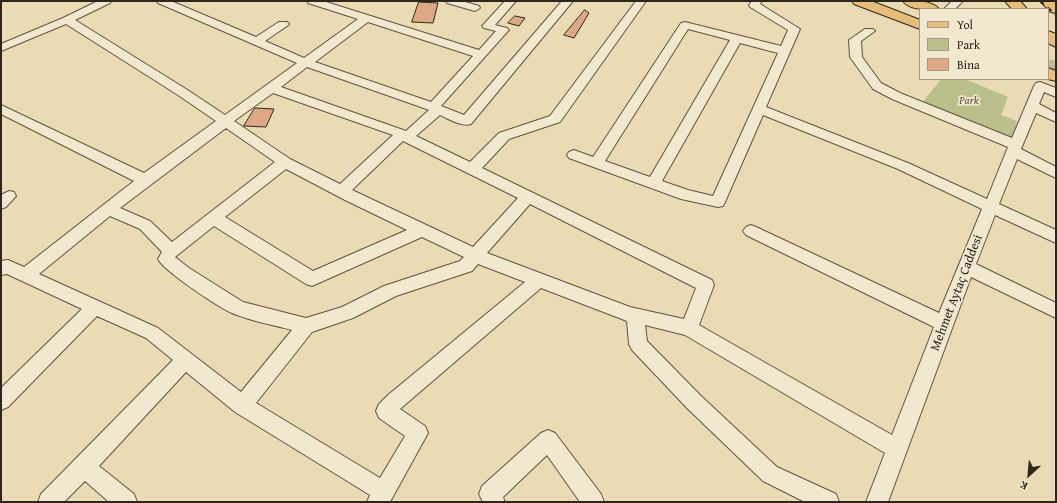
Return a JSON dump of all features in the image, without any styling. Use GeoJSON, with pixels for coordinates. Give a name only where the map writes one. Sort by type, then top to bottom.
{"type":"FeatureCollection","features":[{"type":"Feature","properties":{"kind":"main road"},"geometry":{"type":"LineString","coordinates":[[859,1],[919,25]]}},
{"type":"Feature","properties":{"kind":"main road"},"geometry":{"type":"LineString","coordinates":[[874,1],[919,19]]}},
{"type":"Feature","properties":{"kind":"main road"},"geometry":{"type":"LineString","coordinates":[[888,1],[919,14]]}},
{"type":"Feature","properties":{"kind":"main road"},"geometry":{"type":"LineString","coordinates":[[910,1],[929,8]]}},
{"type":"Feature","properties":{"kind":"main road"},"geometry":{"type":"LineString","coordinates":[[1047,1],[1056,9]]}},
{"type":"Feature","properties":{"kind":"main road"},"geometry":{"type":"LineString","coordinates":[[1049,39],[1052,51]]}},
{"type":"Feature","properties":{"kind":"street"},"geometry":{"type":"LineString","coordinates":[[1,48],[67,20],[106,1]]}},
{"type":"Feature","properties":{"kind":"street"},"geometry":{"type":"LineString","coordinates":[[162,1],[306,63],[436,108],[466,121],[568,1]]}},
{"type":"Feature","properties":{"kind":"street"},"geometry":{"type":"LineString","coordinates":[[312,1],[330,3],[367,18],[480,54]]}},
{"type":"Feature","properties":{"kind":"street"},"geometry":{"type":"LineString","coordinates":[[451,1],[475,8]]}},
{"type":"Feature","properties":{"kind":"street"},"geometry":{"type":"LineString","coordinates":[[342,191],[436,108],[480,54],[503,30],[488,26],[512,1]]}},
{"type":"Feature","properties":{"kind":"street"},"geometry":{"type":"LineString","coordinates":[[472,169],[504,136],[555,119],[641,1]]}},
{"type":"Feature","properties":{"kind":"street"},"geometry":{"type":"LineString","coordinates":[[574,155],[686,195],[718,202],[794,29],[754,4],[757,1]]}},
{"type":"Feature","properties":{"kind":"street"},"geometry":{"type":"LineString","coordinates":[[950,8],[958,1]]}},
{"type":"Feature","properties":{"kind":"street"},"geometry":{"type":"LineString","coordinates":[[25,275],[145,180],[367,18]]}},
{"type":"Feature","properties":{"kind":"street"},"geometry":{"type":"LineString","coordinates":[[67,20],[182,92],[285,162],[477,256],[635,316],[689,328],[897,449]]}},
{"type":"Feature","properties":{"kind":"street"},"geometry":{"type":"LineString","coordinates":[[257,42],[282,24]]}},
{"type":"Feature","properties":{"kind":"street"},"geometry":{"type":"LineString","coordinates":[[596,162],[685,26],[785,51]]}},
{"type":"Feature","properties":{"kind":"street"},"geometry":{"type":"LineString","coordinates":[[869,31],[855,40],[856,57],[877,86],[896,96],[1014,148],[1056,173]]}},
{"type":"Feature","properties":{"kind":"street"},"geometry":{"type":"LineString","coordinates":[[654,183],[736,39]]}},
{"type":"Feature","properties":{"kind":"street","name":"Mehmet Aytaç Caddesi"},"geometry":{"type":"LineString","coordinates":[[877,502],[966,267],[1014,148],[1044,80]]}},
{"type":"Feature","properties":{"kind":"street"},"geometry":{"type":"LineString","coordinates":[[1047,80],[1056,93]]}},
{"type":"Feature","properties":{"kind":"street"},"geometry":{"type":"LineString","coordinates":[[271,88],[404,136],[706,285],[689,328]]}},
{"type":"Feature","properties":{"kind":"street"},"geometry":{"type":"LineString","coordinates":[[1032,106],[1056,118]]}},
{"type":"Feature","properties":{"kind":"street"},"geometry":{"type":"LineString","coordinates":[[1,109],[145,180]]}},
{"type":"Feature","properties":{"kind":"street"},"geometry":{"type":"LineString","coordinates":[[760,109],[904,166],[1056,237]]}},
{"type":"Feature","properties":{"kind":"street"},"geometry":{"type":"LineString","coordinates":[[285,162],[171,251],[166,259],[183,273],[238,308],[306,326],[348,313],[390,291],[466,266],[477,256],[528,197]]}},
{"type":"Feature","properties":{"kind":"street"},"geometry":{"type":"LineString","coordinates":[[108,209],[145,225],[171,251]]}},
{"type":"Feature","properties":{"kind":"street"},"geometry":{"type":"LineString","coordinates":[[214,218],[312,279],[422,230]]}},
{"type":"Feature","properties":{"kind":"street"},"geometry":{"type":"LineString","coordinates":[[751,231],[944,323]]}},
{"type":"Feature","properties":{"kind":"street"},"geometry":{"type":"LineString","coordinates":[[1,268],[8,267],[152,333],[242,405],[381,497],[418,433],[386,411],[395,401],[539,280]]}},
{"type":"Feature","properties":{"kind":"street"},"geometry":{"type":"LineString","coordinates":[[966,267],[1056,311]]}},
{"type":"Feature","properties":{"kind":"street"},"geometry":{"type":"LineString","coordinates":[[1,401],[95,307]]}},
{"type":"Feature","properties":{"kind":"street"},"geometry":{"type":"LineString","coordinates":[[635,316],[638,344],[694,402],[770,474],[828,502]]}},
{"type":"Feature","properties":{"kind":"street"},"geometry":{"type":"LineString","coordinates":[[242,405],[306,326]]}},
{"type":"Feature","properties":{"kind":"street"},"geometry":{"type":"LineString","coordinates":[[49,502],[185,360]]}},
{"type":"Feature","properties":{"kind":"street"},"geometry":{"type":"LineString","coordinates":[[494,502],[490,494],[548,440],[593,502]]}},
{"type":"Feature","properties":{"kind":"street"},"geometry":{"type":"LineString","coordinates":[[84,467],[126,502]]}},
{"type":"Feature","properties":{"kind":"green space","name":"Park"},"geometry":{"type":"Polygon","coordinates":[[[940,80],[967,80],[1008,97],[1001,115],[1017,121],[1013,139],[923,102],[940,80]]]}},
{"type":"Feature","properties":{"kind":"building"},"geometry":{"type":"Polygon","coordinates":[[[419,2],[438,3],[433,23],[412,22],[419,2]]]}},
{"type":"Feature","properties":{"kind":"building"},"geometry":{"type":"Polygon","coordinates":[[[585,10],[589,13],[574,38],[564,35],[585,10]]]}},
{"type":"Feature","properties":{"kind":"building"},"geometry":{"type":"Polygon","coordinates":[[[515,16],[525,18],[519,26],[508,23],[515,16]]]}},
{"type":"Feature","properties":{"kind":"building"},"geometry":{"type":"Polygon","coordinates":[[[255,108],[274,109],[266,127],[244,126],[255,108]]]}},
{"type":"Feature","properties":{"kind":"tunnel"},"geometry":{"type":"LineString","coordinates":[[1049,67],[1056,69]]}},
{"type":"Feature","properties":{"kind":"railway"},"geometry":{"type":"LineString","coordinates":[[1040,1],[1048,8]]}},
{"type":"Feature","properties":{"kind":"railway"},"geometry":{"type":"LineString","coordinates":[[1049,9],[1056,15]]}}]}
